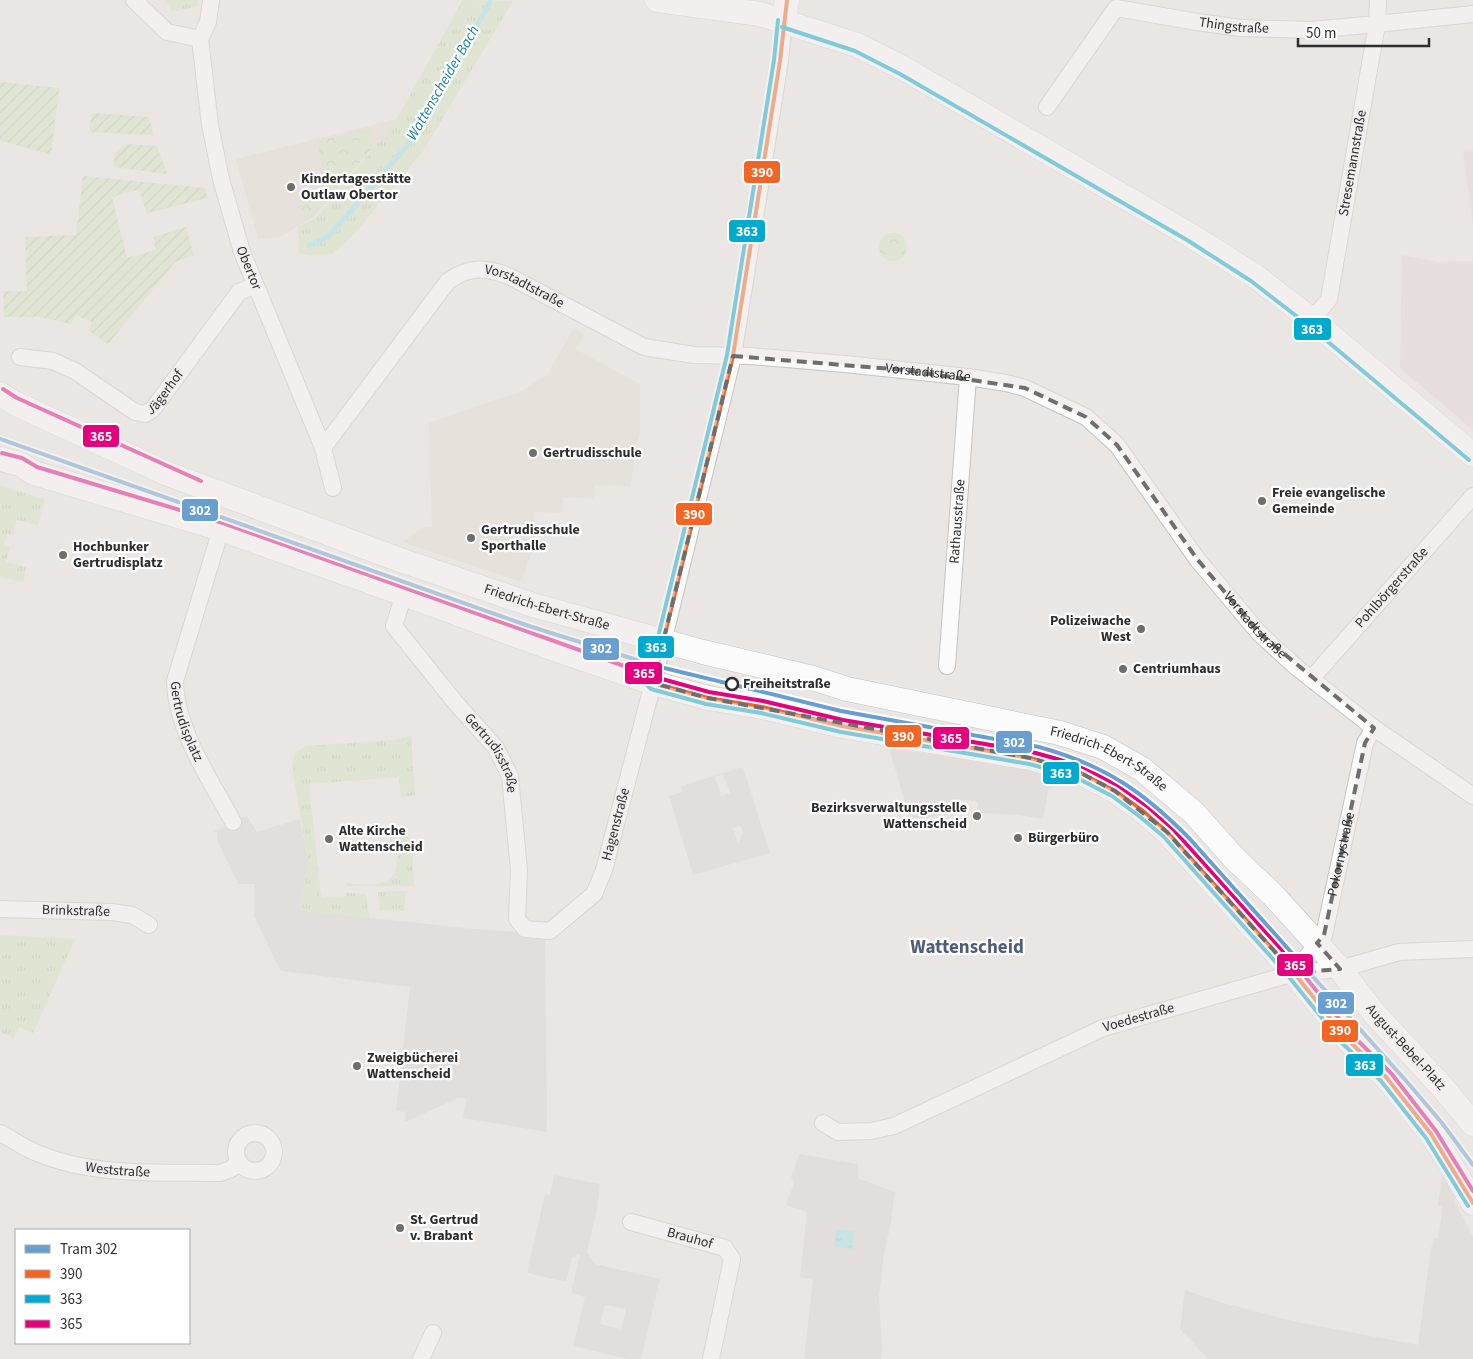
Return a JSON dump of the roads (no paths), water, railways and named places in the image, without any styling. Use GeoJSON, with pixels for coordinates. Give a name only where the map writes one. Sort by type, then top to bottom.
{"type":"FeatureCollection","features":[{"type":"Feature","properties":{"kind":"street"},"geometry":{"type":"LineString","coordinates":[[134,0],[167,32],[200,39]]}},
{"type":"Feature","properties":{"kind":"street","name":"Obertor"},"geometry":{"type":"LineString","coordinates":[[211,0],[208,22],[200,39],[210,125],[217,162],[242,252],[254,286],[322,448],[333,488]]}},
{"type":"Feature","properties":{"kind":"street"},"geometry":{"type":"LineString","coordinates":[[657,0],[760,14],[785,11],[857,44],[903,68],[1190,235],[1255,276],[1312,320],[1473,455]]}},
{"type":"Feature","properties":{"kind":"street","name":"Stresemannstraße"},"geometry":{"type":"LineString","coordinates":[[1312,320],[1329,299],[1377,24],[1378,0]]}},
{"type":"Feature","properties":{"kind":"street","name":"Thingstraße"},"geometry":{"type":"LineString","coordinates":[[1047,107],[1116,8],[1241,28],[1311,30],[1473,14]]}},
{"type":"Feature","properties":{"kind":"street","name":"Hagenstraße"},"geometry":{"type":"LineString","coordinates":[[534,930],[550,931],[594,894],[604,870],[653,683],[733,356],[780,61],[785,11]]}},
{"type":"Feature","properties":{"kind":"street","name":"Vorstadtstraße"},"geometry":{"type":"LineString","coordinates":[[322,448],[448,282],[458,274],[477,269],[495,271],[509,276],[644,347],[694,355],[845,364],[968,377],[1025,388],[1086,417],[1117,445],[1197,559],[1259,633],[1311,679],[1374,728],[1473,796]]}},
{"type":"Feature","properties":{"kind":"street","name":"Jägerhof"},"geometry":{"type":"LineString","coordinates":[[20,357],[53,361],[75,371],[135,412],[145,414],[154,409],[239,292],[254,286]]}},
{"type":"Feature","properties":{"kind":"street","name":"Rathausstraße"},"geometry":{"type":"LineString","coordinates":[[947,666],[968,377]]}},
{"type":"Feature","properties":{"kind":"street","name":"Friedrich-Ebert-Straße"},"geometry":{"type":"LineString","coordinates":[[5,400],[168,474],[232,499],[403,561],[518,600],[663,641],[813,678],[847,689],[1060,733],[1103,747],[1142,769],[1180,800],[1234,858],[1273,895],[1340,968]]}},
{"type":"Feature","properties":{"kind":"street","name":"Friedrich-Ebert-Straße"},"geometry":{"type":"LineString","coordinates":[[0,459],[20,464],[34,472],[221,529],[552,649],[653,683],[708,698],[762,707],[842,726],[1030,758],[1077,771],[1115,791],[1143,811],[1167,832],[1294,973]]}},
{"type":"Feature","properties":{"kind":"street","name":"Friedrich-Ebert-Straße"},"geometry":{"type":"LineString","coordinates":[[0,473],[34,472]]}},
{"type":"Feature","properties":{"kind":"street","name":"Pohlbörgerstraße"},"geometry":{"type":"LineString","coordinates":[[1311,679],[1473,496]]}},
{"type":"Feature","properties":{"kind":"street","name":"Gertrudisplatz"},"geometry":{"type":"LineString","coordinates":[[221,529],[175,681],[175,691],[176,706],[190,741],[233,822]]}},
{"type":"Feature","properties":{"kind":"street","name":"Gertrudisstraße"},"geometry":{"type":"LineString","coordinates":[[404,594],[394,626],[455,702],[496,748],[510,776],[519,870],[517,919],[525,930],[534,930]]}},
{"type":"Feature","properties":{"kind":"street","name":"Pokornystraße"},"geometry":{"type":"LineString","coordinates":[[1294,973],[1324,935],[1366,743],[1374,728]]}},
{"type":"Feature","properties":{"kind":"street","name":"Brinkstraße"},"geometry":{"type":"LineString","coordinates":[[0,908],[112,912],[132,915],[150,925]]}},
{"type":"Feature","properties":{"kind":"street","name":"Voedestraße"},"geometry":{"type":"LineString","coordinates":[[824,1123],[838,1132],[871,1131],[894,1126],[1103,1028],[1294,973],[1340,968],[1399,952],[1473,949]]}},
{"type":"Feature","properties":{"kind":"street","name":"August-Bebel-Platz"},"geometry":{"type":"LineString","coordinates":[[1340,968],[1374,1014],[1444,1089],[1473,1124]]}},
{"type":"Feature","properties":{"kind":"street"},"geometry":{"type":"LineString","coordinates":[[1294,973],[1347,1039],[1368,1061],[1386,1076],[1413,1109],[1448,1160],[1473,1203]]}},
{"type":"Feature","properties":{"kind":"street","name":"Weststraße"},"geometry":{"type":"LineString","coordinates":[[0,1132],[37,1153],[65,1162],[114,1171],[220,1172],[231,1169],[239,1162]]}},
{"type":"Feature","properties":{"kind":"street","name":"Brauhof"},"geometry":{"type":"LineString","coordinates":[[631,1222],[725,1248],[732,1259],[711,1359]]}},
{"type":"Feature","properties":{"kind":"street"},"geometry":{"type":"LineString","coordinates":[[421,1359],[433,1333]]}},
{"type":"Feature","properties":{"kind":"water"},"geometry":{"type":"Polygon","coordinates":[[[836,1229],[854,1231],[852,1249],[835,1247],[836,1229]]]}},
{"type":"Feature","properties":{"kind":"waterway","name":"Wattenscheider Bach"},"geometry":{"type":"LineString","coordinates":[[309,246],[329,236],[406,147],[436,99],[490,2]]}},
{"type":"Feature","properties":{"kind":"tram line","name":"302"},"geometry":{"type":"LineString","coordinates":[[0,439],[529,626],[656,666],[841,711],[1039,747],[1062,754],[1103,771],[1156,807],[1190,839],[1408,1083],[1442,1123],[1473,1165]]}},
{"type":"Feature","properties":{"kind":"place","name":"Kindertagesstätte Outlaw Obertor"},"geometry":{"type":"Point","coordinates":[291,187]}},
{"type":"Feature","properties":{"kind":"place","name":"Gertrudisschule"},"geometry":{"type":"Point","coordinates":[533,453]}},
{"type":"Feature","properties":{"kind":"place","name":"Freie evangelische Gemeinde"},"geometry":{"type":"Point","coordinates":[1262,501]}},
{"type":"Feature","properties":{"kind":"place","name":"Gertrudisschule Sporthalle"},"geometry":{"type":"Point","coordinates":[471,538]}},
{"type":"Feature","properties":{"kind":"place","name":"Hochbunker Gertrudisplatz"},"geometry":{"type":"Point","coordinates":[63,555]}},
{"type":"Feature","properties":{"kind":"place","name":"Polizeiwache West"},"geometry":{"type":"Point","coordinates":[1141,629]}},
{"type":"Feature","properties":{"kind":"place","name":"Centriumhaus"},"geometry":{"type":"Point","coordinates":[1123,669]}},
{"type":"Feature","properties":{"kind":"place","name":"Freiheitstraße"},"geometry":{"type":"Point","coordinates":[732,684]}},
{"type":"Feature","properties":{"kind":"place","name":"Bezirksverwaltungsstelle Wattenscheid"},"geometry":{"type":"Point","coordinates":[977,816]}},
{"type":"Feature","properties":{"kind":"place","name":"Bürgerbüro"},"geometry":{"type":"Point","coordinates":[1018,838]}},
{"type":"Feature","properties":{"kind":"place","name":"Alte Kirche Wattenscheid"},"geometry":{"type":"Point","coordinates":[329,839]}},
{"type":"Feature","properties":{"kind":"place","name":"Zweigbücherei Wattenscheid"},"geometry":{"type":"Point","coordinates":[357,1066]}},
{"type":"Feature","properties":{"kind":"place","name":"St. Gertrud v. Brabant"},"geometry":{"type":"Point","coordinates":[400,1228]}},
{"type":"Feature","properties":{"kind":"district","name":"Wattenscheid"},"geometry":{"type":"Point","coordinates":[967,947]}}]}
